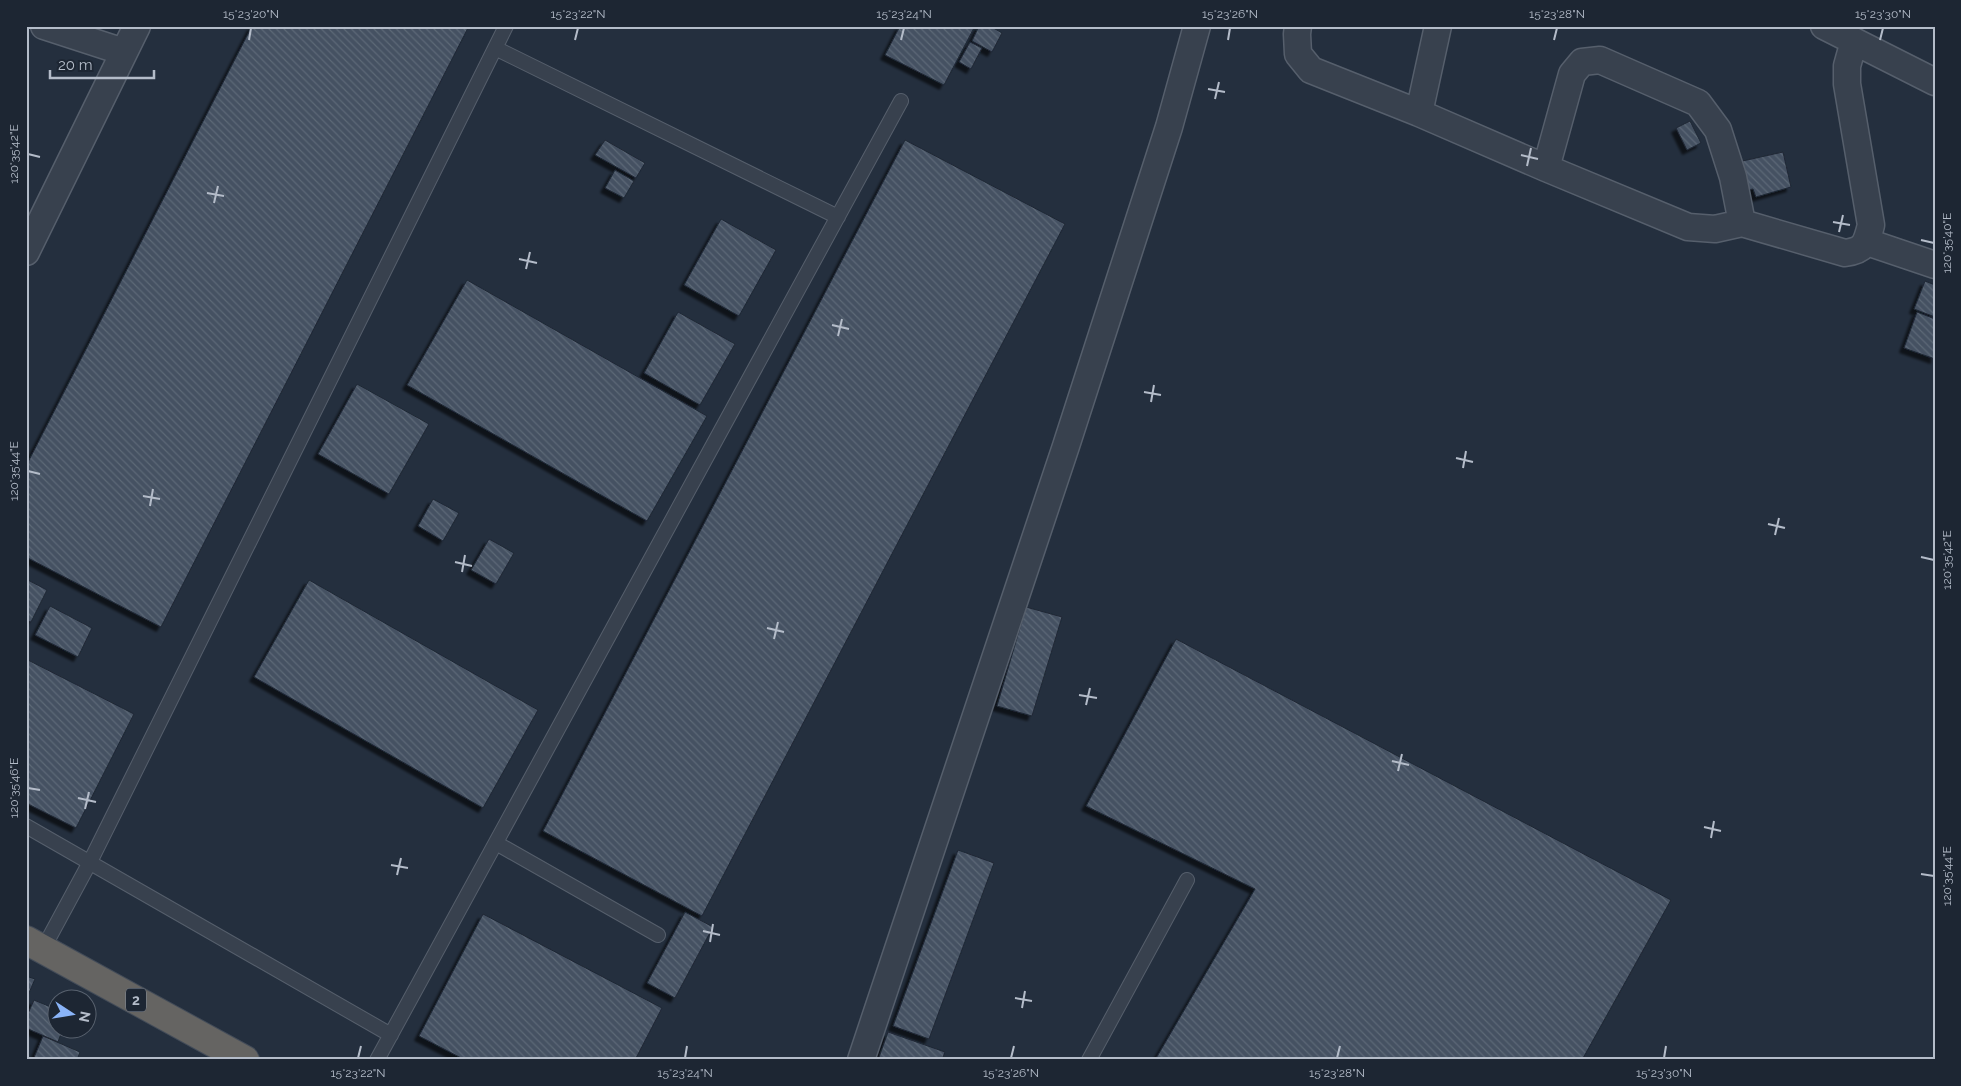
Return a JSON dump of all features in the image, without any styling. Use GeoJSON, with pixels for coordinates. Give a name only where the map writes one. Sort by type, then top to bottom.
{"type":"FeatureCollection","features":[{"type":"Feature","properties":{"kind":"highway","name":"2"},"geometry":{"type":"LineString","coordinates":[[35,944],[245,1060]]}},
{"type":"Feature","properties":{"kind":"street"},"geometry":{"type":"LineString","coordinates":[[44,26],[124,52]]}},
{"type":"Feature","properties":{"kind":"street"},"geometry":{"type":"LineString","coordinates":[[26,252],[37,204],[137,26]]}},
{"type":"Feature","properties":{"kind":"street"},"geometry":{"type":"LineString","coordinates":[[862,1060],[1066,446],[1169,127],[1197,26]]}},
{"type":"Feature","properties":{"kind":"street"},"geometry":{"type":"LineString","coordinates":[[1298,26],[1298,54],[1311,70],[1419,113],[1688,227],[1714,229],[1742,223],[1845,253],[1857,251],[1867,242],[1871,225],[1847,84],[1847,66],[1854,41]]}},
{"type":"Feature","properties":{"kind":"street"},"geometry":{"type":"LineString","coordinates":[[1419,113],[1438,26]]}},
{"type":"Feature","properties":{"kind":"street"},"geometry":{"type":"LineString","coordinates":[[1824,26],[1935,82]]}},
{"type":"Feature","properties":{"kind":"street"},"geometry":{"type":"LineString","coordinates":[[1546,168],[1572,74],[1582,62],[1600,60],[1698,103],[1718,130],[1733,177],[1742,223]]}},
{"type":"Feature","properties":{"kind":"street"},"geometry":{"type":"LineString","coordinates":[[1867,242],[1935,264]]}},
{"type":"Feature","properties":{"kind":"lane"},"geometry":{"type":"LineString","coordinates":[[35,944],[90,862],[506,26]]}},
{"type":"Feature","properties":{"kind":"lane"},"geometry":{"type":"LineString","coordinates":[[495,48],[838,217]]}},
{"type":"Feature","properties":{"kind":"lane"},"geometry":{"type":"LineString","coordinates":[[377,1060],[901,101]]}},
{"type":"Feature","properties":{"kind":"lane"},"geometry":{"type":"LineString","coordinates":[[26,826],[391,1035]]}},
{"type":"Feature","properties":{"kind":"lane"},"geometry":{"type":"LineString","coordinates":[[496,843],[658,935]]}},
{"type":"Feature","properties":{"kind":"lane"},"geometry":{"type":"LineString","coordinates":[[1089,1060],[1187,880]]}},
{"type":"Feature","properties":{"kind":"building"},"geometry":{"type":"Polygon","coordinates":[[[252,26],[469,26],[161,627],[26,557],[26,466],[252,26]]]}},
{"type":"Feature","properties":{"kind":"building"},"geometry":{"type":"Polygon","coordinates":[[[900,26],[975,26],[944,85],[885,55],[900,26]]]}},
{"type":"Feature","properties":{"kind":"building"},"geometry":{"type":"Polygon","coordinates":[[[979,26],[990,26],[1002,33],[992,52],[972,41],[979,26]]]}},
{"type":"Feature","properties":{"kind":"building"},"geometry":{"type":"Polygon","coordinates":[[[970,42],[982,48],[971,69],[959,62],[970,42]]]}},
{"type":"Feature","properties":{"kind":"building"},"geometry":{"type":"Polygon","coordinates":[[[1690,121],[1701,143],[1687,150],[1676,128],[1690,121]]]}},
{"type":"Feature","properties":{"kind":"building"},"geometry":{"type":"Polygon","coordinates":[[[605,140],[645,163],[636,178],[595,155],[605,140]]]}},
{"type":"Feature","properties":{"kind":"building"},"geometry":{"type":"Polygon","coordinates":[[[905,140],[1065,224],[702,916],[543,831],[905,140]]]}},
{"type":"Feature","properties":{"kind":"building"},"geometry":{"type":"Polygon","coordinates":[[[1783,152],[1791,187],[1756,197],[1753,189],[1741,191],[1738,162],[1783,152]]]}},
{"type":"Feature","properties":{"kind":"building"},"geometry":{"type":"Polygon","coordinates":[[[615,170],[634,181],[624,198],[605,188],[615,170]]]}},
{"type":"Feature","properties":{"kind":"building"},"geometry":{"type":"Polygon","coordinates":[[[721,219],[776,250],[739,316],[684,285],[721,219]]]}},
{"type":"Feature","properties":{"kind":"building"},"geometry":{"type":"Polygon","coordinates":[[[467,280],[707,416],[647,521],[407,385],[467,280]]]}},
{"type":"Feature","properties":{"kind":"building"},"geometry":{"type":"Polygon","coordinates":[[[1925,281],[1935,285],[1935,317],[1914,309],[1925,281]]]}},
{"type":"Feature","properties":{"kind":"building"},"geometry":{"type":"Polygon","coordinates":[[[678,312],[735,344],[700,405],[644,373],[678,312]]]}},
{"type":"Feature","properties":{"kind":"building"},"geometry":{"type":"Polygon","coordinates":[[[1917,312],[1935,319],[1935,359],[1904,348],[1917,312]]]}},
{"type":"Feature","properties":{"kind":"building"},"geometry":{"type":"Polygon","coordinates":[[[357,384],[429,424],[389,494],[318,454],[357,384]]]}},
{"type":"Feature","properties":{"kind":"building"},"geometry":{"type":"Polygon","coordinates":[[[433,499],[459,513],[443,541],[418,526],[433,499]]]}},
{"type":"Feature","properties":{"kind":"building"},"geometry":{"type":"Polygon","coordinates":[[[489,539],[514,553],[496,584],[471,570],[489,539]]]}},
{"type":"Feature","properties":{"kind":"building"},"geometry":{"type":"Polygon","coordinates":[[[26,579],[47,590],[31,622],[26,620],[26,579]]]}},
{"type":"Feature","properties":{"kind":"building"},"geometry":{"type":"Polygon","coordinates":[[[309,580],[538,710],[483,808],[254,677],[309,580]]]}},
{"type":"Feature","properties":{"kind":"building"},"geometry":{"type":"Polygon","coordinates":[[[50,606],[92,628],[78,657],[35,635],[50,606]]]}},
{"type":"Feature","properties":{"kind":"building"},"geometry":{"type":"Polygon","coordinates":[[[1026,607],[1062,617],[1032,716],[997,706],[1026,607]]]}},
{"type":"Feature","properties":{"kind":"building"},"geometry":{"type":"Polygon","coordinates":[[[1176,639],[1671,900],[1582,1060],[1155,1060],[1255,889],[1086,806],[1176,639]]]}},
{"type":"Feature","properties":{"kind":"building"},"geometry":{"type":"Polygon","coordinates":[[[26,659],[134,714],[76,828],[26,803],[26,659]]]}},
{"type":"Feature","properties":{"kind":"building"},"geometry":{"type":"Polygon","coordinates":[[[958,850],[994,863],[929,1039],[893,1026],[958,850]]]}},
{"type":"Feature","properties":{"kind":"building"},"geometry":{"type":"Polygon","coordinates":[[[685,912],[713,927],[675,998],[647,983],[685,912]]]}},
{"type":"Feature","properties":{"kind":"building"},"geometry":{"type":"Polygon","coordinates":[[[483,914],[662,1008],[635,1060],[465,1060],[419,1036],[483,914]]]}},
{"type":"Feature","properties":{"kind":"building"},"geometry":{"type":"Polygon","coordinates":[[[26,976],[35,979],[26,1000],[26,976]]]}},
{"type":"Feature","properties":{"kind":"building"},"geometry":{"type":"Polygon","coordinates":[[[34,1000],[48,1006],[48,1038],[26,1028],[26,1018],[34,1000]]]}},
{"type":"Feature","properties":{"kind":"building"},"geometry":{"type":"Polygon","coordinates":[[[888,1032],[945,1052],[942,1060],[878,1060],[888,1032]]]}},
{"type":"Feature","properties":{"kind":"building"},"geometry":{"type":"Polygon","coordinates":[[[43,1036],[80,1052],[77,1060],[33,1060],[43,1036]]]}},
{"type":"Feature","properties":{"kind":"building"},"geometry":{"type":"Polygon","coordinates":[[[49,1038],[59,1038],[58,1042],[49,1038]]]}}]}
